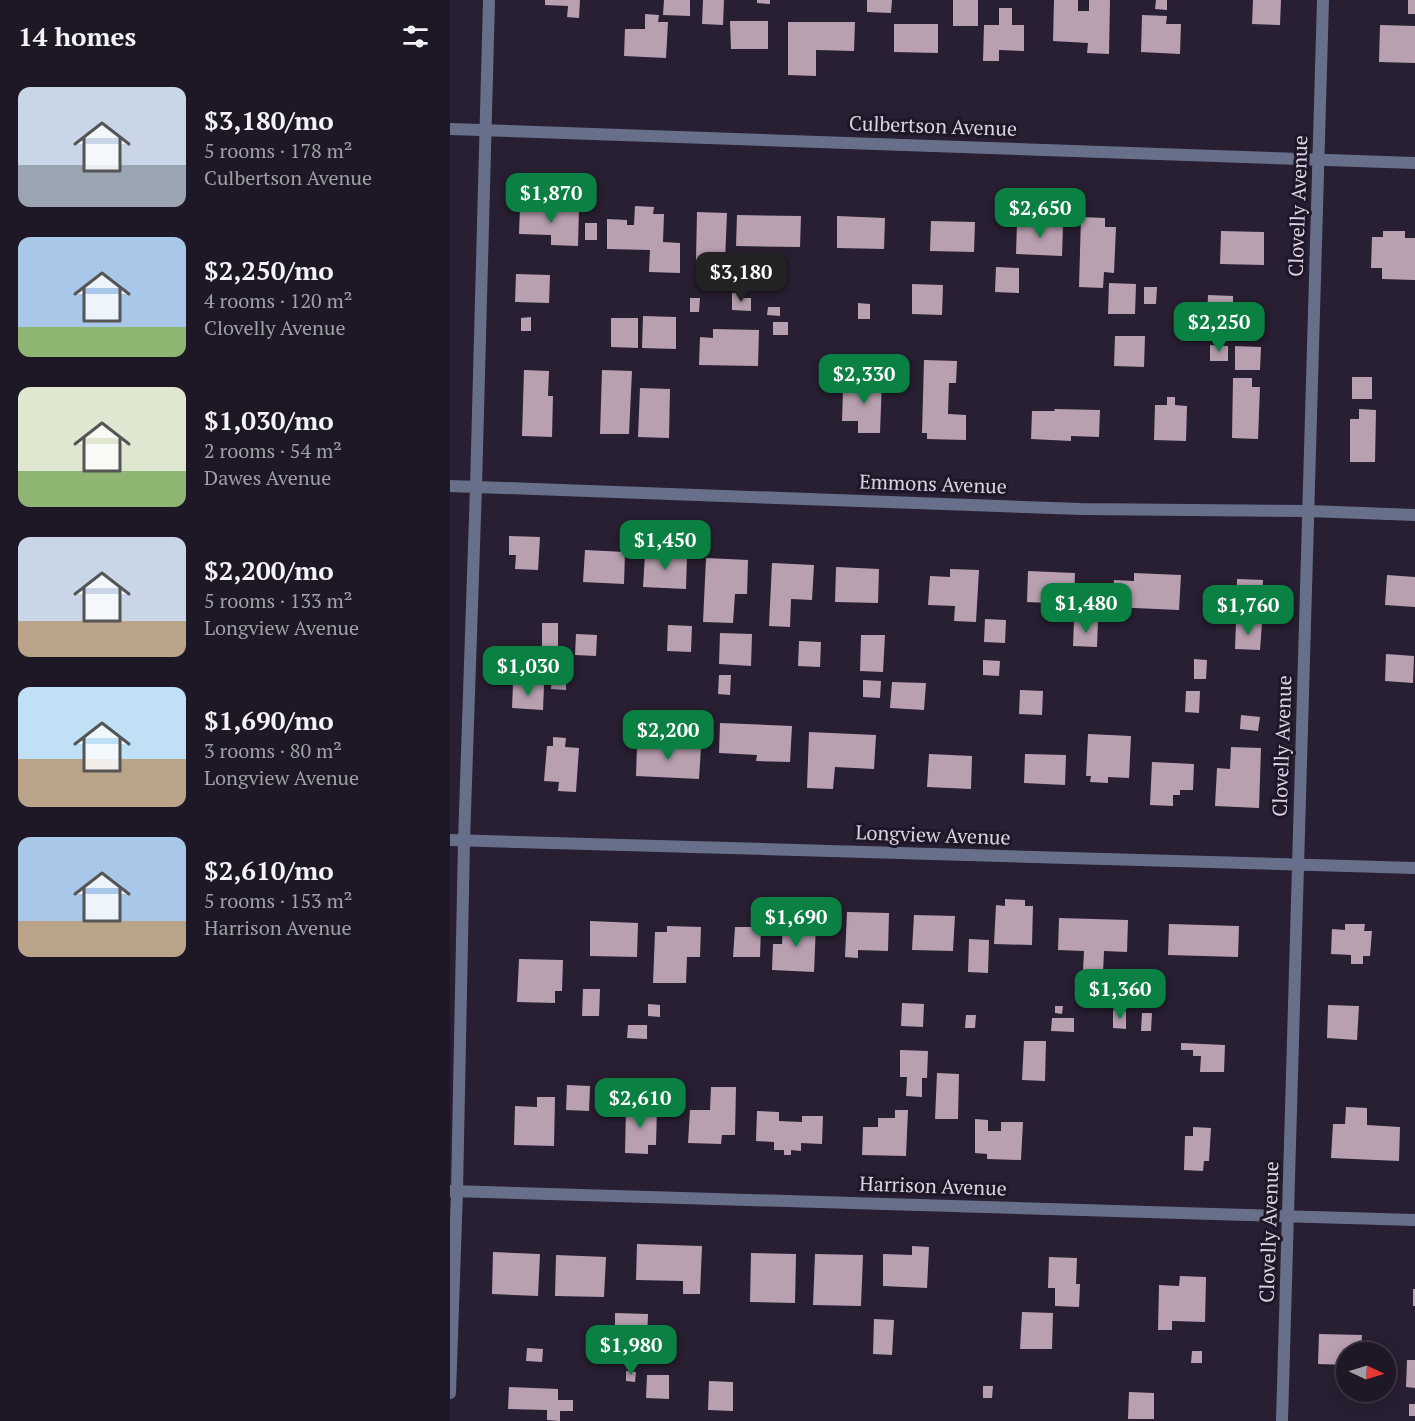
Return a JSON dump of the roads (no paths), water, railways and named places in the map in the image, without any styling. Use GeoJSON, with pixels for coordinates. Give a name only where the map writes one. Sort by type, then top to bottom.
{"type":"FeatureCollection","features":[{"type":"Feature","properties":{"kind":"street"},"geometry":{"type":"LineString","coordinates":[[450,1393],[453,1191],[489,0]]}},
{"type":"Feature","properties":{"kind":"street","name":"Clovelly Avenue"},"geometry":{"type":"LineString","coordinates":[[1282,1421],[1323,0]]}},
{"type":"Feature","properties":{"kind":"street","name":"Culbertson Avenue"},"geometry":{"type":"LineString","coordinates":[[450,129],[1415,163]]}},
{"type":"Feature","properties":{"kind":"street","name":"Emmons Avenue"},"geometry":{"type":"LineString","coordinates":[[450,486],[1081,509],[1309,511],[1415,515]]}},
{"type":"Feature","properties":{"kind":"street","name":"Longview Avenue"},"geometry":{"type":"LineString","coordinates":[[450,840],[1415,868]]}},
{"type":"Feature","properties":{"kind":"street","name":"Harrison Avenue"},"geometry":{"type":"LineString","coordinates":[[453,1191],[1415,1220]]}}]}
